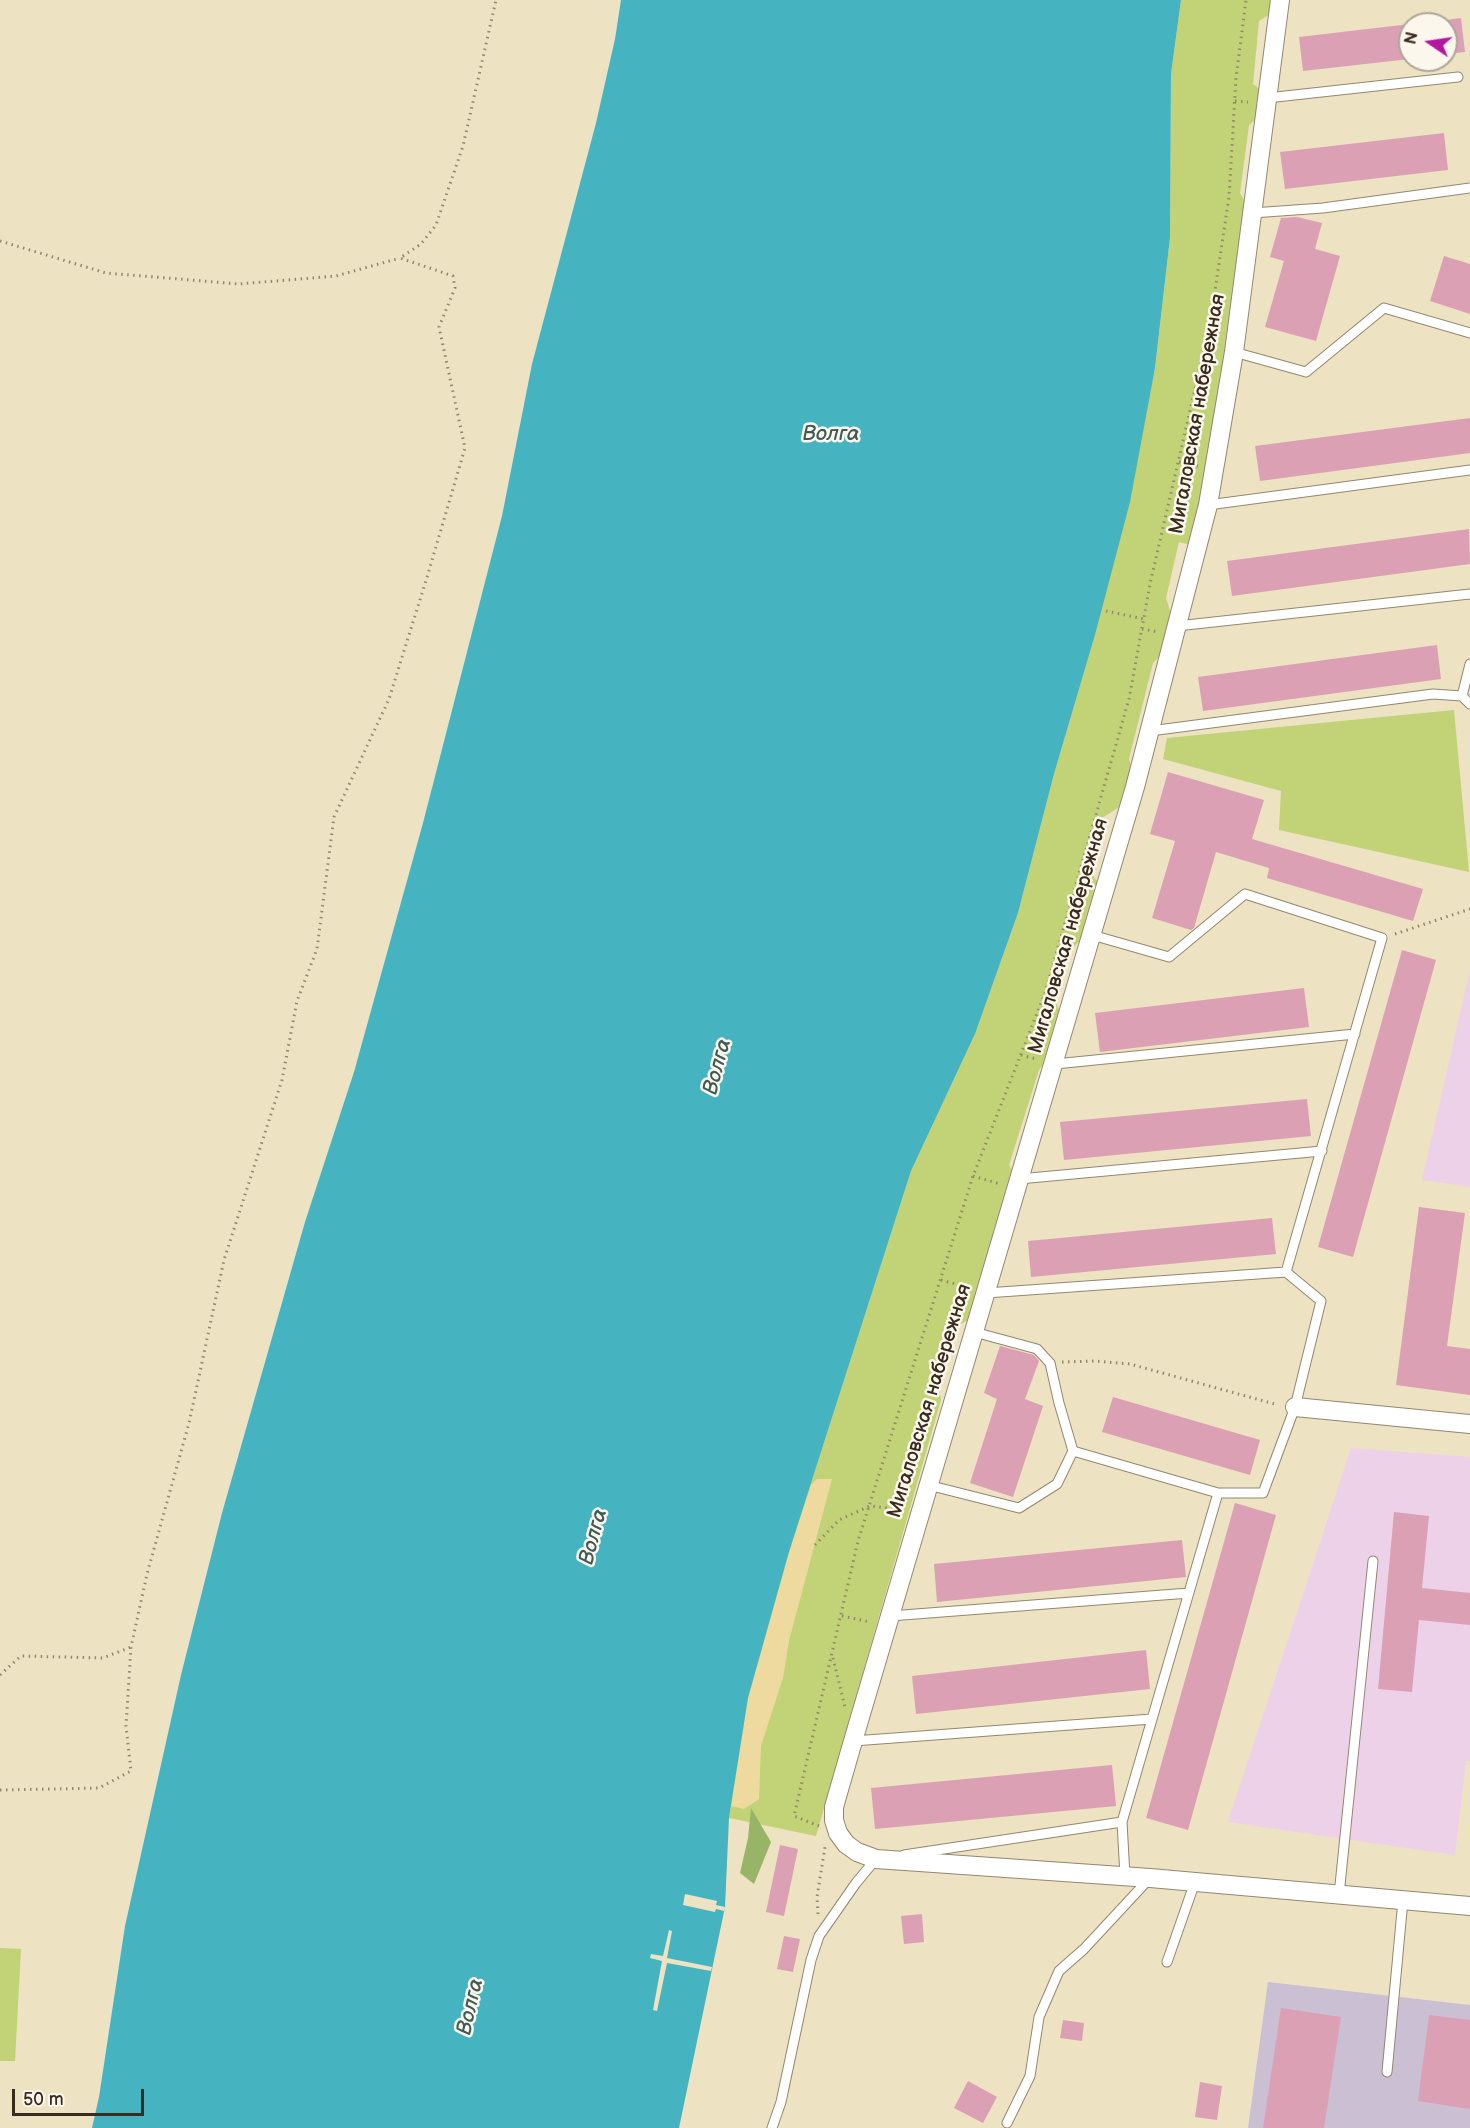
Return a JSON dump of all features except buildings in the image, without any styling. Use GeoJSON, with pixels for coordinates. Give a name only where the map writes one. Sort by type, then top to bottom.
{"type":"FeatureCollection","features":[{"type":"Feature","properties":{"kind":"street","name":"Мигаловская набережная"},"geometry":{"type":"LineString","coordinates":[[869,1856],[851,1848],[841,1839],[834,1820],[834,1807],[1136,787],[1208,505],[1234,352],[1280,0]]}},
{"type":"Feature","properties":{"kind":"street"},"geometry":{"type":"LineString","coordinates":[[1294,1407],[1470,1424]]}},
{"type":"Feature","properties":{"kind":"street"},"geometry":{"type":"LineString","coordinates":[[869,1856],[1470,1906]]}},
{"type":"Feature","properties":{"kind":"lane"},"geometry":{"type":"LineString","coordinates":[[1267,98],[1458,77]]}},
{"type":"Feature","properties":{"kind":"lane"},"geometry":{"type":"LineString","coordinates":[[1252,213],[1323,208],[1470,188]]}},
{"type":"Feature","properties":{"kind":"lane"},"geometry":{"type":"LineString","coordinates":[[1234,352],[1306,372],[1384,308],[1470,333]]}},
{"type":"Feature","properties":{"kind":"lane"},"geometry":{"type":"LineString","coordinates":[[1208,505],[1470,470]]}},
{"type":"Feature","properties":{"kind":"lane"},"geometry":{"type":"LineString","coordinates":[[1177,626],[1470,594]]}},
{"type":"Feature","properties":{"kind":"lane"},"geometry":{"type":"LineString","coordinates":[[1462,696],[1470,664]]}},
{"type":"Feature","properties":{"kind":"lane"},"geometry":{"type":"LineString","coordinates":[[1150,730],[1433,694],[1462,696],[1470,704]]}},
{"type":"Feature","properties":{"kind":"lane"},"geometry":{"type":"LineString","coordinates":[[1092,935],[1169,957],[1245,894],[1382,938],[1286,1272]]}},
{"type":"Feature","properties":{"kind":"lane"},"geometry":{"type":"LineString","coordinates":[[1055,1064],[1355,1034]]}},
{"type":"Feature","properties":{"kind":"lane"},"geometry":{"type":"LineString","coordinates":[[1019,1179],[1322,1151]]}},
{"type":"Feature","properties":{"kind":"lane"},"geometry":{"type":"LineString","coordinates":[[986,1293],[1286,1272],[1321,1301],[1294,1407],[1263,1493],[1218,1493],[1074,1451]]}},
{"type":"Feature","properties":{"kind":"lane"},"geometry":{"type":"LineString","coordinates":[[928,1485],[1019,1508],[1057,1484],[1074,1451],[1059,1403],[1050,1363],[1037,1349],[974,1332]]}},
{"type":"Feature","properties":{"kind":"lane"},"geometry":{"type":"LineString","coordinates":[[1125,1876],[1122,1822],[1218,1493]]}},
{"type":"Feature","properties":{"kind":"lane"},"geometry":{"type":"LineString","coordinates":[[1339,1895],[1373,1561]]}},
{"type":"Feature","properties":{"kind":"lane"},"geometry":{"type":"LineString","coordinates":[[888,1621],[1189,1593]]}},
{"type":"Feature","properties":{"kind":"lane"},"geometry":{"type":"LineString","coordinates":[[853,1741],[1152,1719]]}},
{"type":"Feature","properties":{"kind":"lane"},"geometry":{"type":"LineString","coordinates":[[772,2128],[781,2102],[811,1960],[819,1936],[856,1883],[869,1856],[1122,1822]]}},
{"type":"Feature","properties":{"kind":"lane"},"geometry":{"type":"LineString","coordinates":[[1007,2123],[1030,2076],[1039,2017],[1059,1971],[1084,1949],[1150,1878]]}},
{"type":"Feature","properties":{"kind":"lane"},"geometry":{"type":"LineString","coordinates":[[1167,1962],[1196,1882]]}},
{"type":"Feature","properties":{"kind":"lane"},"geometry":{"type":"LineString","coordinates":[[1387,2072],[1403,1900]]}},
{"type":"Feature","properties":{"kind":"path"},"geometry":{"type":"LineString","coordinates":[[0,242],[106,273],[239,284],[336,276],[400,258],[421,244],[436,225],[463,146],[496,0]]}},
{"type":"Feature","properties":{"kind":"path"},"geometry":{"type":"LineString","coordinates":[[824,1828],[794,1816],[858,1541],[973,1176],[1045,993],[1129,699],[1144,619],[1210,324],[1229,197],[1245,0]]}},
{"type":"Feature","properties":{"kind":"path"},"geometry":{"type":"LineString","coordinates":[[1235,101],[1244,102]]}},
{"type":"Feature","properties":{"kind":"path"},"geometry":{"type":"LineString","coordinates":[[0,1790],[99,1788],[131,1771],[126,1726],[131,1647],[147,1574],[189,1423],[224,1260],[282,1080],[297,1001],[317,949],[334,817],[389,699],[465,448],[439,327],[455,288],[453,276],[400,258]]}},
{"type":"Feature","properties":{"kind":"path"},"geometry":{"type":"LineString","coordinates":[[1179,462],[1201,467]]}},
{"type":"Feature","properties":{"kind":"path"},"geometry":{"type":"LineString","coordinates":[[1106,611],[1144,619]]}},
{"type":"Feature","properties":{"kind":"path"},"geometry":{"type":"LineString","coordinates":[[1382,938],[1470,909]]}},
{"type":"Feature","properties":{"kind":"path"},"geometry":{"type":"LineString","coordinates":[[973,1176],[991,1181]]}},
{"type":"Feature","properties":{"kind":"path"},"geometry":{"type":"LineString","coordinates":[[940,1280],[958,1285]]}},
{"type":"Feature","properties":{"kind":"path"},"geometry":{"type":"LineString","coordinates":[[1050,1363],[1094,1361],[1130,1364],[1266,1402],[1294,1407]]}},
{"type":"Feature","properties":{"kind":"path"},"geometry":{"type":"LineString","coordinates":[[815,1545],[839,1520],[870,1506],[887,1508]]}},
{"type":"Feature","properties":{"kind":"path"},"geometry":{"type":"LineString","coordinates":[[841,1616],[888,1621]]}},
{"type":"Feature","properties":{"kind":"path"},"geometry":{"type":"LineString","coordinates":[[0,1675],[21,1656],[103,1658],[131,1647]]}},
{"type":"Feature","properties":{"kind":"path"},"geometry":{"type":"LineString","coordinates":[[832,1656],[845,1709]]}},
{"type":"Feature","properties":{"kind":"path"},"geometry":{"type":"LineString","coordinates":[[819,1936],[817,1897],[826,1840]]}},
{"type":"Feature","properties":{"kind":"shaded area"},"geometry":{"type":"Polygon","coordinates":[[[1470,970],[1470,1187],[1422,1180],[1470,970]]]}},
{"type":"Feature","properties":{"kind":"shaded area"},"geometry":{"type":"Polygon","coordinates":[[[1351,1448],[1470,1457],[1470,1761],[1466,1761],[1455,1855],[1228,1822],[1351,1448]]]}},
{"type":"Feature","properties":{"kind":"shaded area"},"geometry":{"type":"Polygon","coordinates":[[[1268,1982],[1470,2005],[1470,2128],[1248,2128],[1268,1982]]]}},
{"type":"Feature","properties":{"kind":"green space"},"geometry":{"type":"Polygon","coordinates":[[[1181,0],[1274,0],[1272,13],[1259,21],[1253,84],[1264,92],[1260,116],[1249,125],[1240,193],[1248,207],[1226,352],[1191,545],[1179,542],[1166,598],[1172,617],[1164,652],[1153,663],[1129,759],[1133,773],[1124,804],[1102,818],[1087,868],[1100,885],[1081,940],[1069,951],[1056,1002],[1062,1017],[1050,1056],[1039,1070],[1009,1165],[1014,1174],[970,1319],[954,1328],[939,1384],[941,1400],[816,1836],[729,1818],[748,1698],[789,1552],[911,1171],[975,1034],[1018,913],[1054,774],[1095,635],[1155,369],[1170,238],[1171,74],[1181,0]]]}},
{"type":"Feature","properties":{"kind":"green space"},"geometry":{"type":"Polygon","coordinates":[[[1454,710],[1469,872],[1279,830],[1281,791],[1163,759],[1167,738],[1454,710]]]}},
{"type":"Feature","properties":{"kind":"green space"},"geometry":{"type":"Polygon","coordinates":[[[751,1808],[771,1842],[754,1884],[740,1873],[748,1838],[751,1808]]]}},
{"type":"Feature","properties":{"kind":"green space"},"geometry":{"type":"Polygon","coordinates":[[[0,1948],[21,1949],[15,2061],[0,2061],[0,1948]]]}},
{"type":"Feature","properties":{"kind":"sand"},"geometry":{"type":"Polygon","coordinates":[[[817,1479],[832,1479],[789,1641],[783,1678],[761,1746],[759,1799],[744,1809],[731,1806],[748,1698],[789,1552],[811,1485],[817,1479]]]}},
{"type":"Feature","properties":{"kind":"water","name":"Волга"},"geometry":{"type":"Polygon","coordinates":[[[621,0],[1181,0],[1171,74],[1170,238],[1155,368],[1130,502],[1095,635],[1054,774],[1018,913],[975,1034],[911,1171],[789,1552],[748,1698],[729,1818],[725,1907],[679,2128],[92,2128],[99,2097],[125,1926],[181,1675],[222,1513],[305,1222],[354,1072],[423,823],[502,516],[532,364],[596,123],[615,39],[621,0]]]}},
{"type":"Feature","properties":{"kind":"pier"},"geometry":{"type":"Polygon","coordinates":[[[685,1894],[717,1901],[716,1905],[725,1907],[724,1911],[716,1909],[715,1912],[683,1905],[685,1894]]]}},
{"type":"Feature","properties":{"kind":"pier"},"geometry":{"type":"Polygon","coordinates":[[[669,1930],[672,1931],[667,1958],[712,1967],[711,1971],[667,1963],[657,2011],[653,2010],[662,1961],[650,1958],[651,1954],[663,1956],[669,1930]]]}}]}
